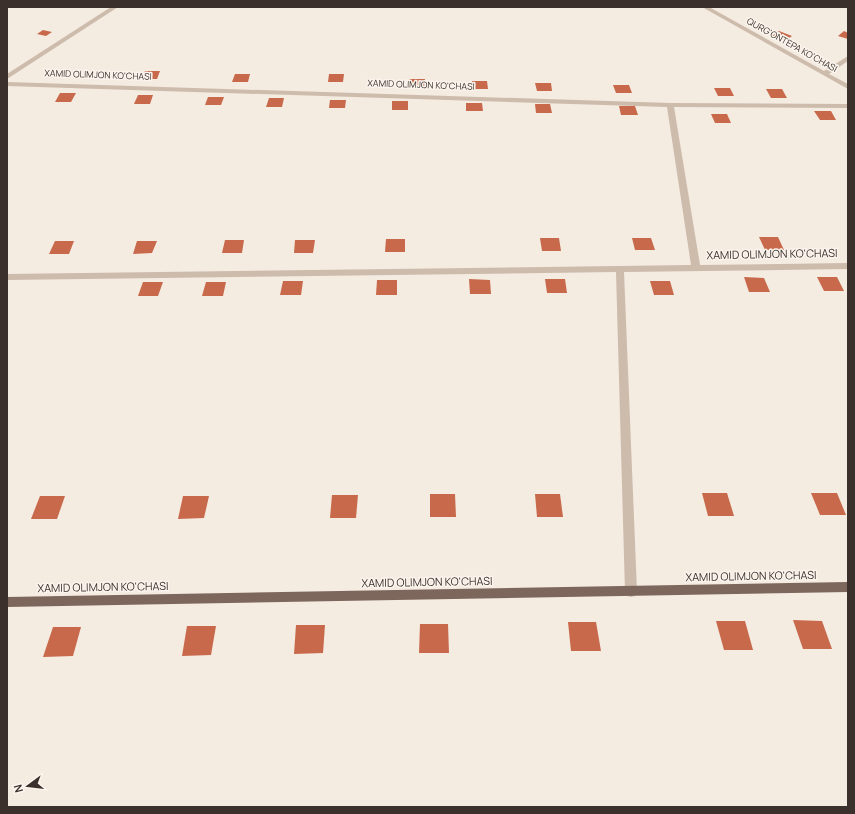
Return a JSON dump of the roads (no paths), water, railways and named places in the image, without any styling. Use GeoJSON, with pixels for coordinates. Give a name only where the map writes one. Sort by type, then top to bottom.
{"type":"FeatureCollection","features":[{"type":"Feature","properties":{"kind":"main road","name":"XAMID OLIMJON KO'CHASI"},"geometry":{"type":"LineString","coordinates":[[7,602],[848,587]]}},
{"type":"Feature","properties":{"kind":"street"},"geometry":{"type":"LineString","coordinates":[[7,77],[115,7]]}},
{"type":"Feature","properties":{"kind":"street","name":"QURG'ONTEPA KO'CHASI"},"geometry":{"type":"LineString","coordinates":[[705,7],[848,87]]}},
{"type":"Feature","properties":{"kind":"street"},"geometry":{"type":"LineString","coordinates":[[824,74],[848,58]]}},
{"type":"Feature","properties":{"kind":"street","name":"XAMID OLIMJON KO'CHASI"},"geometry":{"type":"LineString","coordinates":[[7,84],[670,105],[696,268]]}},
{"type":"Feature","properties":{"kind":"street"},"geometry":{"type":"LineString","coordinates":[[670,105],[848,106]]}},
{"type":"Feature","properties":{"kind":"street","name":"XAMID OLIMJON KO'CHASI"},"geometry":{"type":"LineString","coordinates":[[7,277],[848,266]]}},
{"type":"Feature","properties":{"kind":"street"},"geometry":{"type":"LineString","coordinates":[[620,269],[631,592]]}}]}
